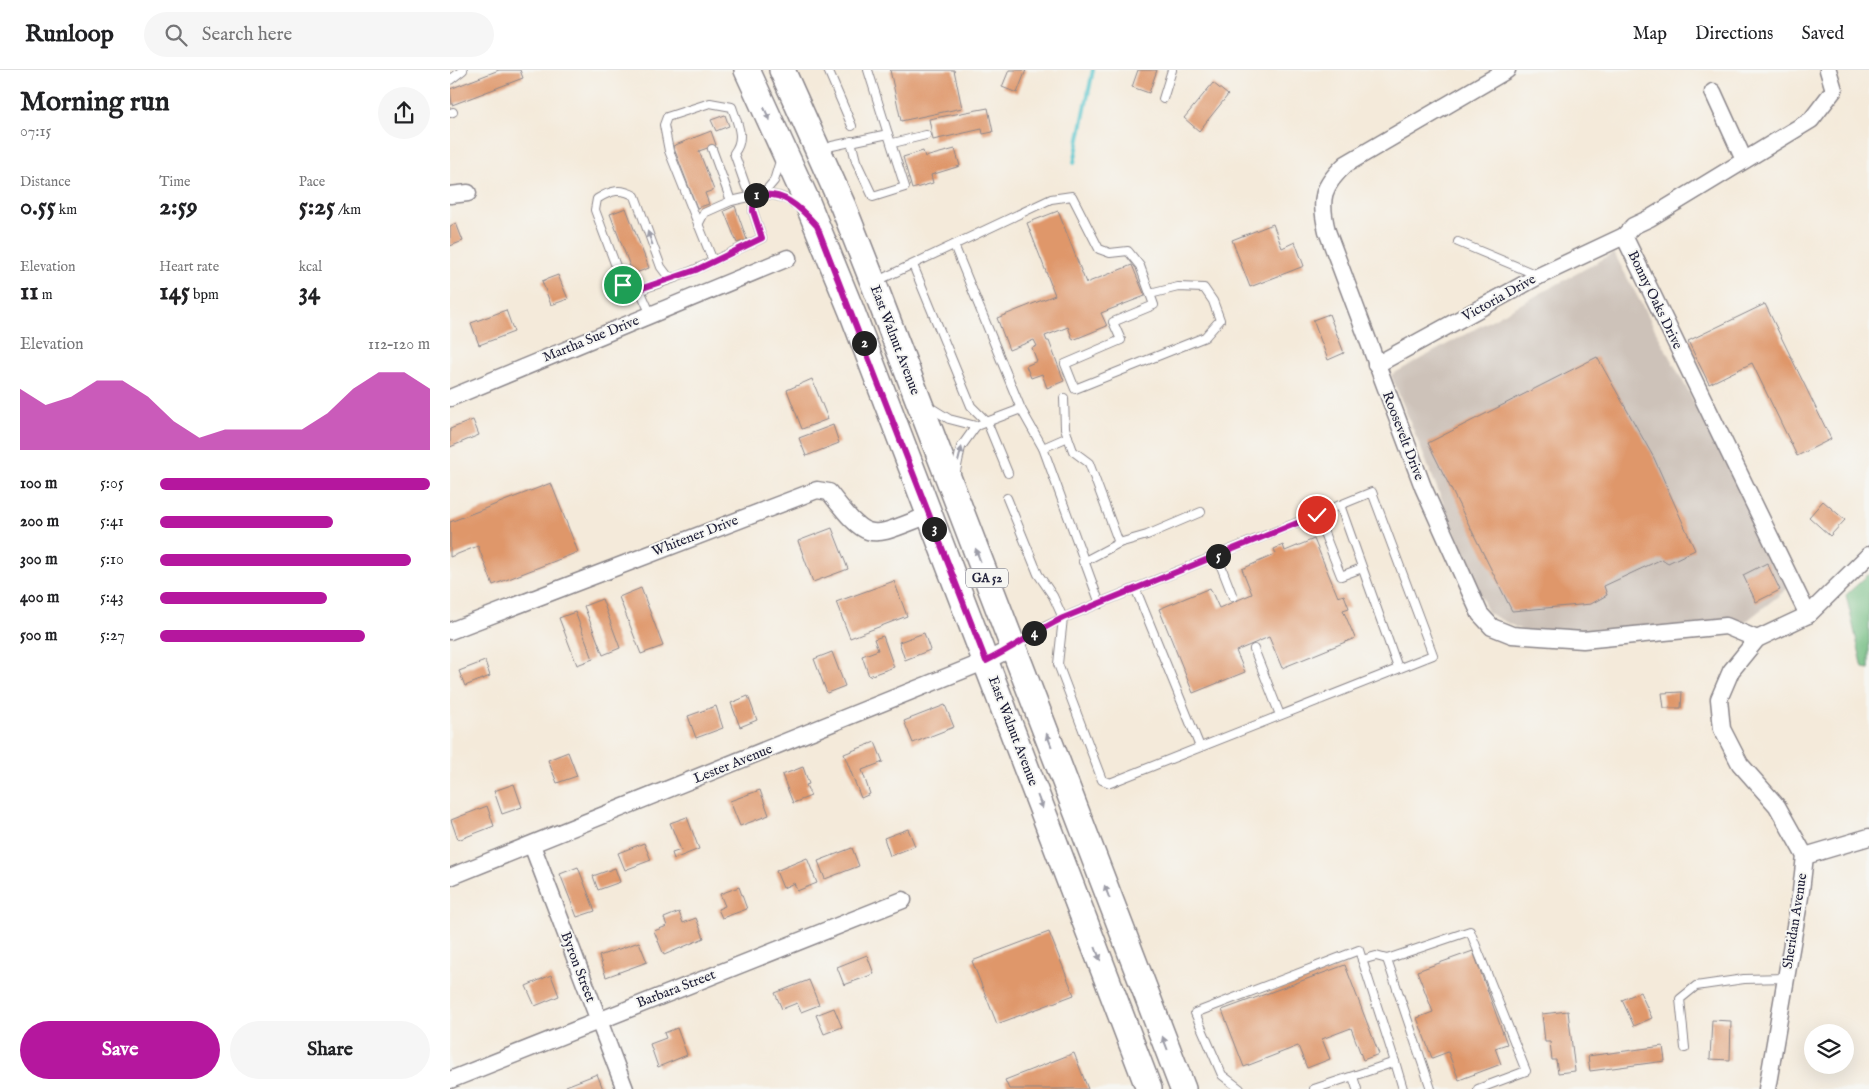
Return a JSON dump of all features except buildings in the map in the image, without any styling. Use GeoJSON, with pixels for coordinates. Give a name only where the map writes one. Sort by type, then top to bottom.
{"type":"FeatureCollection","features":[{"type":"Feature","properties":{"kind":"main road","name":"East Walnut Avenue"},"geometry":{"type":"LineString","coordinates":[[747,70],[817,226],[986,661],[1149,1089]]}},
{"type":"Feature","properties":{"kind":"main road","name":"East Walnut Avenue"},"geometry":{"type":"LineString","coordinates":[[782,70],[873,282],[1184,1087]]}},
{"type":"Feature","properties":{"kind":"street","name":"Roosevelt Drive"},"geometry":{"type":"LineString","coordinates":[[1507,70],[1346,164],[1334,175],[1324,192],[1321,209],[1327,231],[1376,366],[1423,487],[1480,614],[1492,626],[1512,635],[1583,640],[1726,626],[1757,639]]}},
{"type":"Feature","properties":{"kind":"street","name":"Bonny Oaks Drive"},"geometry":{"type":"LineString","coordinates":[[1808,615],[1624,236],[1633,226],[1650,218],[1811,120],[1834,90],[1828,70]]}},
{"type":"Feature","properties":{"kind":"street"},"geometry":{"type":"LineString","coordinates":[[1713,92],[1744,160]]}},
{"type":"Feature","properties":{"kind":"street"},"geometry":{"type":"LineString","coordinates":[[450,195],[468,193]]}},
{"type":"Feature","properties":{"kind":"street","name":"Victoria Drive"},"geometry":{"type":"LineString","coordinates":[[1376,366],[1539,276],[1624,236]]}},
{"type":"Feature","properties":{"kind":"street","name":"Martha Sue Drive"},"geometry":{"type":"LineString","coordinates":[[450,398],[788,258]]}},
{"type":"Feature","properties":{"kind":"street","name":"Whitener Drive"},"geometry":{"type":"LineString","coordinates":[[450,631],[817,490],[829,492],[856,526],[867,532],[880,534],[929,515]]}},
{"type":"Feature","properties":{"kind":"street"},"geometry":{"type":"LineString","coordinates":[[1757,639],[1808,615],[1869,554]]}},
{"type":"Feature","properties":{"kind":"street","name":"Sheridan Avenue"},"geometry":{"type":"LineString","coordinates":[[1757,639],[1731,671],[1719,699],[1722,729],[1740,764],[1777,806],[1805,856],[1767,1089]]}},
{"type":"Feature","properties":{"kind":"street","name":"Lester Avenue"},"geometry":{"type":"LineString","coordinates":[[450,878],[986,661],[1014,647]]}},
{"type":"Feature","properties":{"kind":"street"},"geometry":{"type":"LineString","coordinates":[[1805,856],[1869,838]]}},
{"type":"Feature","properties":{"kind":"street","name":"Byron Street"},"geometry":{"type":"LineString","coordinates":[[532,845],[625,1089]]}},
{"type":"Feature","properties":{"kind":"street","name":"Barbara Street"},"geometry":{"type":"LineString","coordinates":[[450,1080],[903,900]]}},
{"type":"Feature","properties":{"kind":"lane"},"geometry":{"type":"LineString","coordinates":[[450,80],[461,70]]}},
{"type":"Feature","properties":{"kind":"lane"},"geometry":{"type":"LineString","coordinates":[[828,70],[852,126]]}},
{"type":"Feature","properties":{"kind":"lane"},"geometry":{"type":"LineString","coordinates":[[851,141],[856,161],[873,197],[906,187],[868,70]]}},
{"type":"Feature","properties":{"kind":"lane"},"geometry":{"type":"LineString","coordinates":[[1163,99],[1172,70]]}},
{"type":"Feature","properties":{"kind":"lane"},"geometry":{"type":"LineString","coordinates":[[713,261],[669,151],[664,125],[668,117],[710,103],[732,107],[741,133],[741,145],[734,153],[746,187],[758,195]]}},
{"type":"Feature","properties":{"kind":"lane"},"geometry":{"type":"LineString","coordinates":[[819,153],[832,146],[888,134]]}},
{"type":"Feature","properties":{"kind":"lane"},"geometry":{"type":"LineString","coordinates":[[893,143],[926,136]]}},
{"type":"Feature","properties":{"kind":"lane"},"geometry":{"type":"LineString","coordinates":[[674,278],[667,275],[661,267],[635,196],[623,190],[607,192],[597,198],[595,210],[623,285],[631,292],[640,290],[674,278],[696,270],[762,238],[753,211],[758,195],[774,181],[779,170],[781,144]]}},
{"type":"Feature","properties":{"kind":"lane"},"geometry":{"type":"LineString","coordinates":[[712,149],[731,201]]}},
{"type":"Feature","properties":{"kind":"lane"},"geometry":{"type":"LineString","coordinates":[[698,225],[704,213],[731,201],[758,195],[782,196],[798,206],[817,226]]}},
{"type":"Feature","properties":{"kind":"lane"},"geometry":{"type":"LineString","coordinates":[[873,282],[1051,199],[1072,196],[1099,249],[1110,254],[1128,251],[1140,266],[1150,294],[1154,305],[1113,322],[1121,340],[1065,364],[1075,389],[1206,337],[1220,320],[1213,301],[1204,288],[1178,287],[1150,294]]}},
{"type":"Feature","properties":{"kind":"lane"},"geometry":{"type":"LineString","coordinates":[[1458,242],[1539,276]]}},
{"type":"Feature","properties":{"kind":"lane"},"geometry":{"type":"LineString","coordinates":[[954,245],[996,354],[1021,409],[1043,448],[1083,562],[1100,604]]}},
{"type":"Feature","properties":{"kind":"lane"},"geometry":{"type":"LineString","coordinates":[[913,265],[971,406],[987,422],[1008,473]]}},
{"type":"Feature","properties":{"kind":"lane"},"geometry":{"type":"LineString","coordinates":[[640,290],[650,315]]}},
{"type":"Feature","properties":{"kind":"lane"},"geometry":{"type":"LineString","coordinates":[[1064,398],[1065,428],[1073,451],[1088,463],[1119,543]]}},
{"type":"Feature","properties":{"kind":"lane"},"geometry":{"type":"LineString","coordinates":[[919,400],[949,420],[976,426],[1021,409]]}},
{"type":"Feature","properties":{"kind":"lane"},"geometry":{"type":"LineString","coordinates":[[951,486],[961,447],[976,426]]}},
{"type":"Feature","properties":{"kind":"lane"},"geometry":{"type":"LineString","coordinates":[[1043,448],[1068,437]]}},
{"type":"Feature","properties":{"kind":"lane"},"geometry":{"type":"LineString","coordinates":[[1006,498],[1038,574],[1053,596],[1063,618],[1058,664],[1102,780],[1110,783],[1432,655],[1372,492],[1136,590],[1063,618],[1038,630],[1014,647]]}},
{"type":"Feature","properties":{"kind":"lane"},"geometry":{"type":"LineString","coordinates":[[1340,506],[1398,668]]}},
{"type":"Feature","properties":{"kind":"lane"},"geometry":{"type":"LineString","coordinates":[[1083,562],[1119,543],[1147,535],[1201,512]]}},
{"type":"Feature","properties":{"kind":"lane"},"geometry":{"type":"LineString","coordinates":[[1317,515],[1342,576],[1362,568]]}},
{"type":"Feature","properties":{"kind":"lane"},"geometry":{"type":"LineString","coordinates":[[1217,556],[1233,597]]}},
{"type":"Feature","properties":{"kind":"lane"},"geometry":{"type":"LineString","coordinates":[[1136,590],[1200,748]]}},
{"type":"Feature","properties":{"kind":"lane"},"geometry":{"type":"LineString","coordinates":[[1254,649],[1280,715]]}},
{"type":"Feature","properties":{"kind":"lane"},"geometry":{"type":"LineString","coordinates":[[1362,960],[1376,956],[1387,959],[1470,931],[1526,1071],[1478,1089]]}},
{"type":"Feature","properties":{"kind":"lane"},"geometry":{"type":"LineString","coordinates":[[1240,1089],[1222,1075],[1195,1013],[1360,950],[1403,1089]]}},
{"type":"Feature","properties":{"kind":"lane"},"geometry":{"type":"LineString","coordinates":[[1387,959],[1431,1089]]}},
{"type":"Feature","properties":{"kind":"lane"},"geometry":{"type":"LineString","coordinates":[[1685,1048],[1680,999],[1696,986],[1744,979],[1786,978]]}},
{"type":"Feature","properties":{"kind":"lane"},"geometry":{"type":"LineString","coordinates":[[1314,1089],[1395,1062]]}},
{"type":"Feature","properties":{"kind":"lane"},"geometry":{"type":"LineString","coordinates":[[1353,1077],[1357,1089]]}},
{"type":"Feature","properties":{"kind":"shaded area"},"geometry":{"type":"Polygon","coordinates":[[[1614,253],[1792,585],[1744,623],[1527,633],[1488,613],[1391,375],[1614,253]]]}},
{"type":"Feature","properties":{"kind":"green space"},"geometry":{"type":"Polygon","coordinates":[[[1869,574],[1869,669],[1863,668],[1846,595],[1869,574]]]}},
{"type":"Feature","properties":{"kind":"waterway"},"geometry":{"type":"LineString","coordinates":[[1074,163],[1093,70]]}},
{"type":"Feature","properties":{"kind":"route"},"geometry":{"type":"LineString","coordinates":[[623,285],[631,292],[643,289],[696,270],[762,238],[753,211],[754,196],[763,194],[782,196],[798,206],[817,226],[986,661],[1014,647],[1038,630],[1063,618],[1317,515]]}}]}
